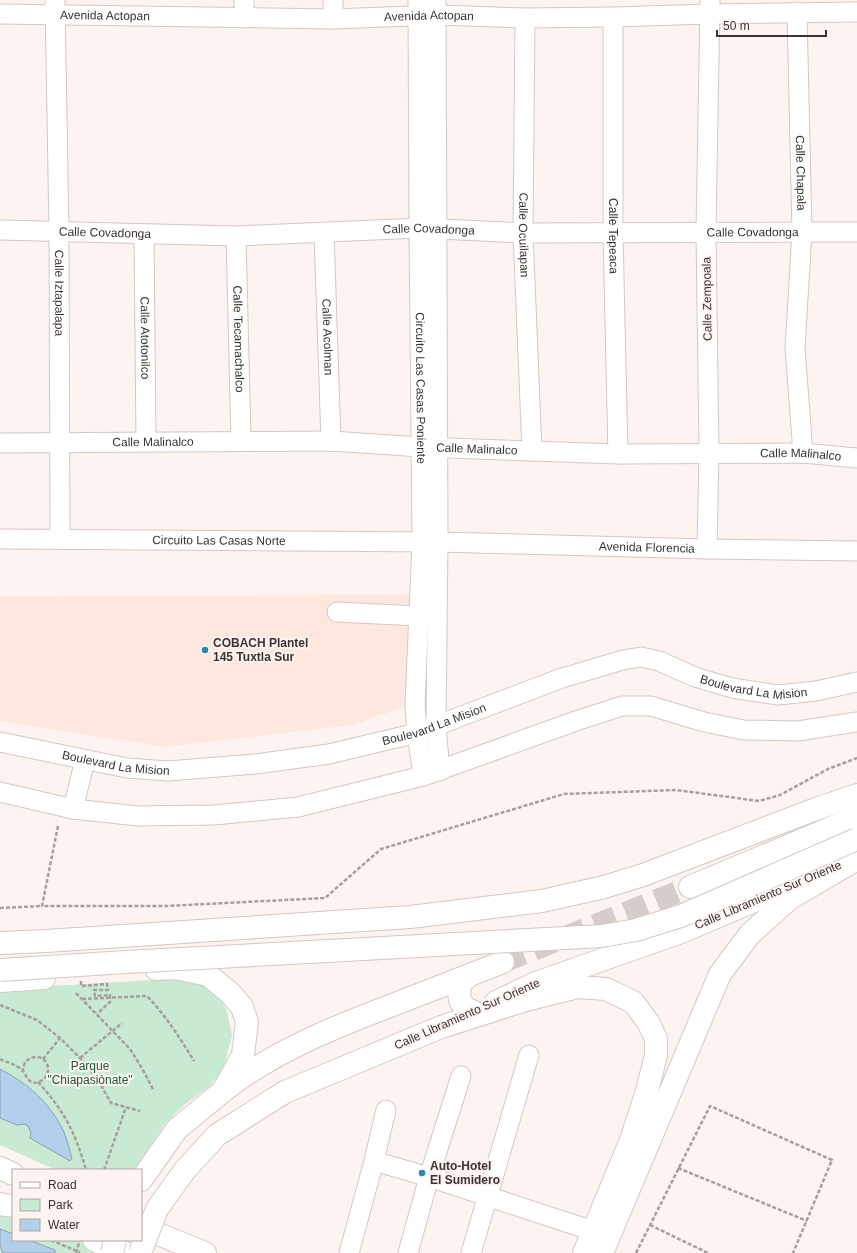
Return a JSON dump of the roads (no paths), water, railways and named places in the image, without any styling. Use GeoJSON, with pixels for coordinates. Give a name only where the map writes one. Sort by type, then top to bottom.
{"type":"FeatureCollection","features":[{"type":"Feature","properties":{"kind":"main road"},"geometry":{"type":"LineString","coordinates":[[0,943],[410,917],[542,901],[604,887],[643,874],[857,795]]}},
{"type":"Feature","properties":{"kind":"main road"},"geometry":{"type":"LineString","coordinates":[[690,887],[857,816]]}},
{"type":"Feature","properties":{"kind":"main road"},"geometry":{"type":"LineString","coordinates":[[0,970],[602,936],[636,930],[681,916],[857,839]]}},
{"type":"Feature","properties":{"kind":"main road"},"geometry":{"type":"LineString","coordinates":[[602,1253],[720,974],[750,934],[789,899],[857,859]]}},
{"type":"Feature","properties":{"kind":"main road","name":"Calle Libramiento Sur Oriente"},"geometry":{"type":"LineString","coordinates":[[140,1253],[157,1209],[185,1170],[217,1135],[285,1092],[441,1027],[536,984],[681,932],[857,859]]}},
{"type":"Feature","properties":{"kind":"main road"},"geometry":{"type":"LineString","coordinates":[[142,1179],[177,1129],[242,1076],[301,1043],[352,1021],[503,962]]}},
{"type":"Feature","properties":{"kind":"main road"},"geometry":{"type":"LineString","coordinates":[[0,981],[78,984],[176,968],[208,975],[242,1006],[247,1022],[243,1055],[223,1090]]}},
{"type":"Feature","properties":{"kind":"main road"},"geometry":{"type":"LineString","coordinates":[[470,975],[462,982],[459,996],[463,1005],[474,1012]]}},
{"type":"Feature","properties":{"kind":"main road"},"geometry":{"type":"LineString","coordinates":[[441,1027],[529,999],[578,987],[606,989],[633,1002],[648,1022],[656,1039],[656,1055],[647,1091],[630,1140],[584,1253]]}},
{"type":"Feature","properties":{"kind":"main road"},"geometry":{"type":"LineString","coordinates":[[0,1168],[12,1174]]}},
{"type":"Feature","properties":{"kind":"main road"},"geometry":{"type":"LineString","coordinates":[[0,1203],[12,1206]]}},
{"type":"Feature","properties":{"kind":"main road"},"geometry":{"type":"LineString","coordinates":[[142,1227],[205,1253]]}},
{"type":"Feature","properties":{"kind":"main road"},"geometry":{"type":"LineString","coordinates":[[96,1241],[126,1253]]}},
{"type":"Feature","properties":{"kind":"main road"},"geometry":{"type":"LineString","coordinates":[[112,1253],[115,1241]]}},
{"type":"Feature","properties":{"kind":"street"},"geometry":{"type":"LineString","coordinates":[[333,0],[334,19]]}},
{"type":"Feature","properties":{"kind":"street","name":"Avenida Actopan"},"geometry":{"type":"LineString","coordinates":[[0,14],[55,7],[244,9],[334,19],[427,8],[525,18],[613,17],[710,7],[797,12],[857,12]]}},
{"type":"Feature","properties":{"kind":"street","name":"Calle Iztapalapa"},"geometry":{"type":"LineString","coordinates":[[55,7],[59,232],[60,539]]}},
{"type":"Feature","properties":{"kind":"street","name":"Calle Zempoala"},"geometry":{"type":"LineString","coordinates":[[707,549],[709,453],[706,232],[710,7]]}},
{"type":"Feature","properties":{"kind":"street","name":"Circuito Las Casas Poniente"},"geometry":{"type":"LineString","coordinates":[[427,8],[430,542],[436,726],[432,773]]}},
{"type":"Feature","properties":{"kind":"street","name":"Calle Chapala"},"geometry":{"type":"LineString","coordinates":[[797,12],[802,232],[794,348],[803,453]]}},
{"type":"Feature","properties":{"kind":"street","name":"Calle Tepeaca"},"geometry":{"type":"LineString","coordinates":[[613,17],[614,232],[618,454]]}},
{"type":"Feature","properties":{"kind":"street","name":"Calle Ocuilapan"},"geometry":{"type":"LineString","coordinates":[[525,18],[523,233],[532,452]]}},
{"type":"Feature","properties":{"kind":"street","name":"Calle Covadonga"},"geometry":{"type":"LineString","coordinates":[[0,230],[236,236],[428,228],[523,233],[857,232]]}},
{"type":"Feature","properties":{"kind":"street","name":"Calle Acolman"},"geometry":{"type":"LineString","coordinates":[[324,233],[331,441]]}},
{"type":"Feature","properties":{"kind":"street","name":"Calle Atotonilco"},"geometry":{"type":"LineString","coordinates":[[144,234],[146,441]]}},
{"type":"Feature","properties":{"kind":"street","name":"Calle Tecamachalco"},"geometry":{"type":"LineString","coordinates":[[236,236],[241,441]]}},
{"type":"Feature","properties":{"kind":"street","name":"Calle Malinalco"},"geometry":{"type":"LineString","coordinates":[[0,443],[331,441],[532,452],[618,454],[803,453],[857,458]]}},
{"type":"Feature","properties":{"kind":"street","name":"Circuito Las Casas Norte"},"geometry":{"type":"LineString","coordinates":[[0,539],[430,542]]}},
{"type":"Feature","properties":{"kind":"street","name":"Circuito Las Casas Poniente"},"geometry":{"type":"LineString","coordinates":[[430,542],[418,616],[416,733],[432,773]]}},
{"type":"Feature","properties":{"kind":"street","name":"Avenida Florencia"},"geometry":{"type":"LineString","coordinates":[[430,542],[857,551]]}},
{"type":"Feature","properties":{"kind":"street"},"geometry":{"type":"LineString","coordinates":[[337,612],[418,616]]}},
{"type":"Feature","properties":{"kind":"street","name":"Boulevard La Mision"},"geometry":{"type":"LineString","coordinates":[[0,742],[127,768],[168,771],[255,764],[329,754],[416,733],[562,678],[623,660],[641,657],[659,661],[695,677],[732,688],[778,694],[816,691],[857,682]]}},
{"type":"Feature","properties":{"kind":"street"},"geometry":{"type":"LineString","coordinates":[[0,792],[73,809],[138,816],[221,814],[298,807],[432,773],[622,706],[651,706],[704,722],[744,730],[798,731],[857,722]]}},
{"type":"Feature","properties":{"kind":"street"},"geometry":{"type":"LineString","coordinates":[[73,809],[86,760]]}},
{"type":"Feature","properties":{"kind":"street"},"geometry":{"type":"LineString","coordinates":[[471,1253],[529,1055]]}},
{"type":"Feature","properties":{"kind":"street"},"geometry":{"type":"LineString","coordinates":[[408,1253],[429,1177],[460,1076]]}},
{"type":"Feature","properties":{"kind":"street"},"geometry":{"type":"LineString","coordinates":[[349,1253],[386,1110]]}},
{"type":"Feature","properties":{"kind":"street"},"geometry":{"type":"LineString","coordinates":[[374,1161],[429,1177],[593,1231]]}},
{"type":"Feature","properties":{"kind":"water"},"geometry":{"type":"Polygon","coordinates":[[[0,1069],[10,1074],[28,1087],[50,1109],[65,1135],[72,1158],[70,1161],[30,1138],[31,1133],[28,1126],[25,1124],[17,1125],[0,1118],[0,1069]]]}},
{"type":"Feature","properties":{"kind":"water"},"geometry":{"type":"Polygon","coordinates":[[[0,1229],[12,1234],[12,1241],[32,1241],[55,1250],[55,1253],[3,1253],[0,1246],[0,1229]]]}},
{"type":"Feature","properties":{"kind":"tunnel"},"geometry":{"type":"LineString","coordinates":[[503,962],[690,887]]}},
{"type":"Feature","properties":{"kind":"place","name":"COBACH Plantel 145 Tuxtla Sur"},"geometry":{"type":"Point","coordinates":[205,650]}},
{"type":"Feature","properties":{"kind":"place","name":"Auto-Hotel El Sumidero"},"geometry":{"type":"Point","coordinates":[422,1173]}},
{"type":"Feature","properties":{"kind":"park label","name":"Parque \"Chiapasiónate\""},"geometry":{"type":"Point","coordinates":[90,1073]}}]}
